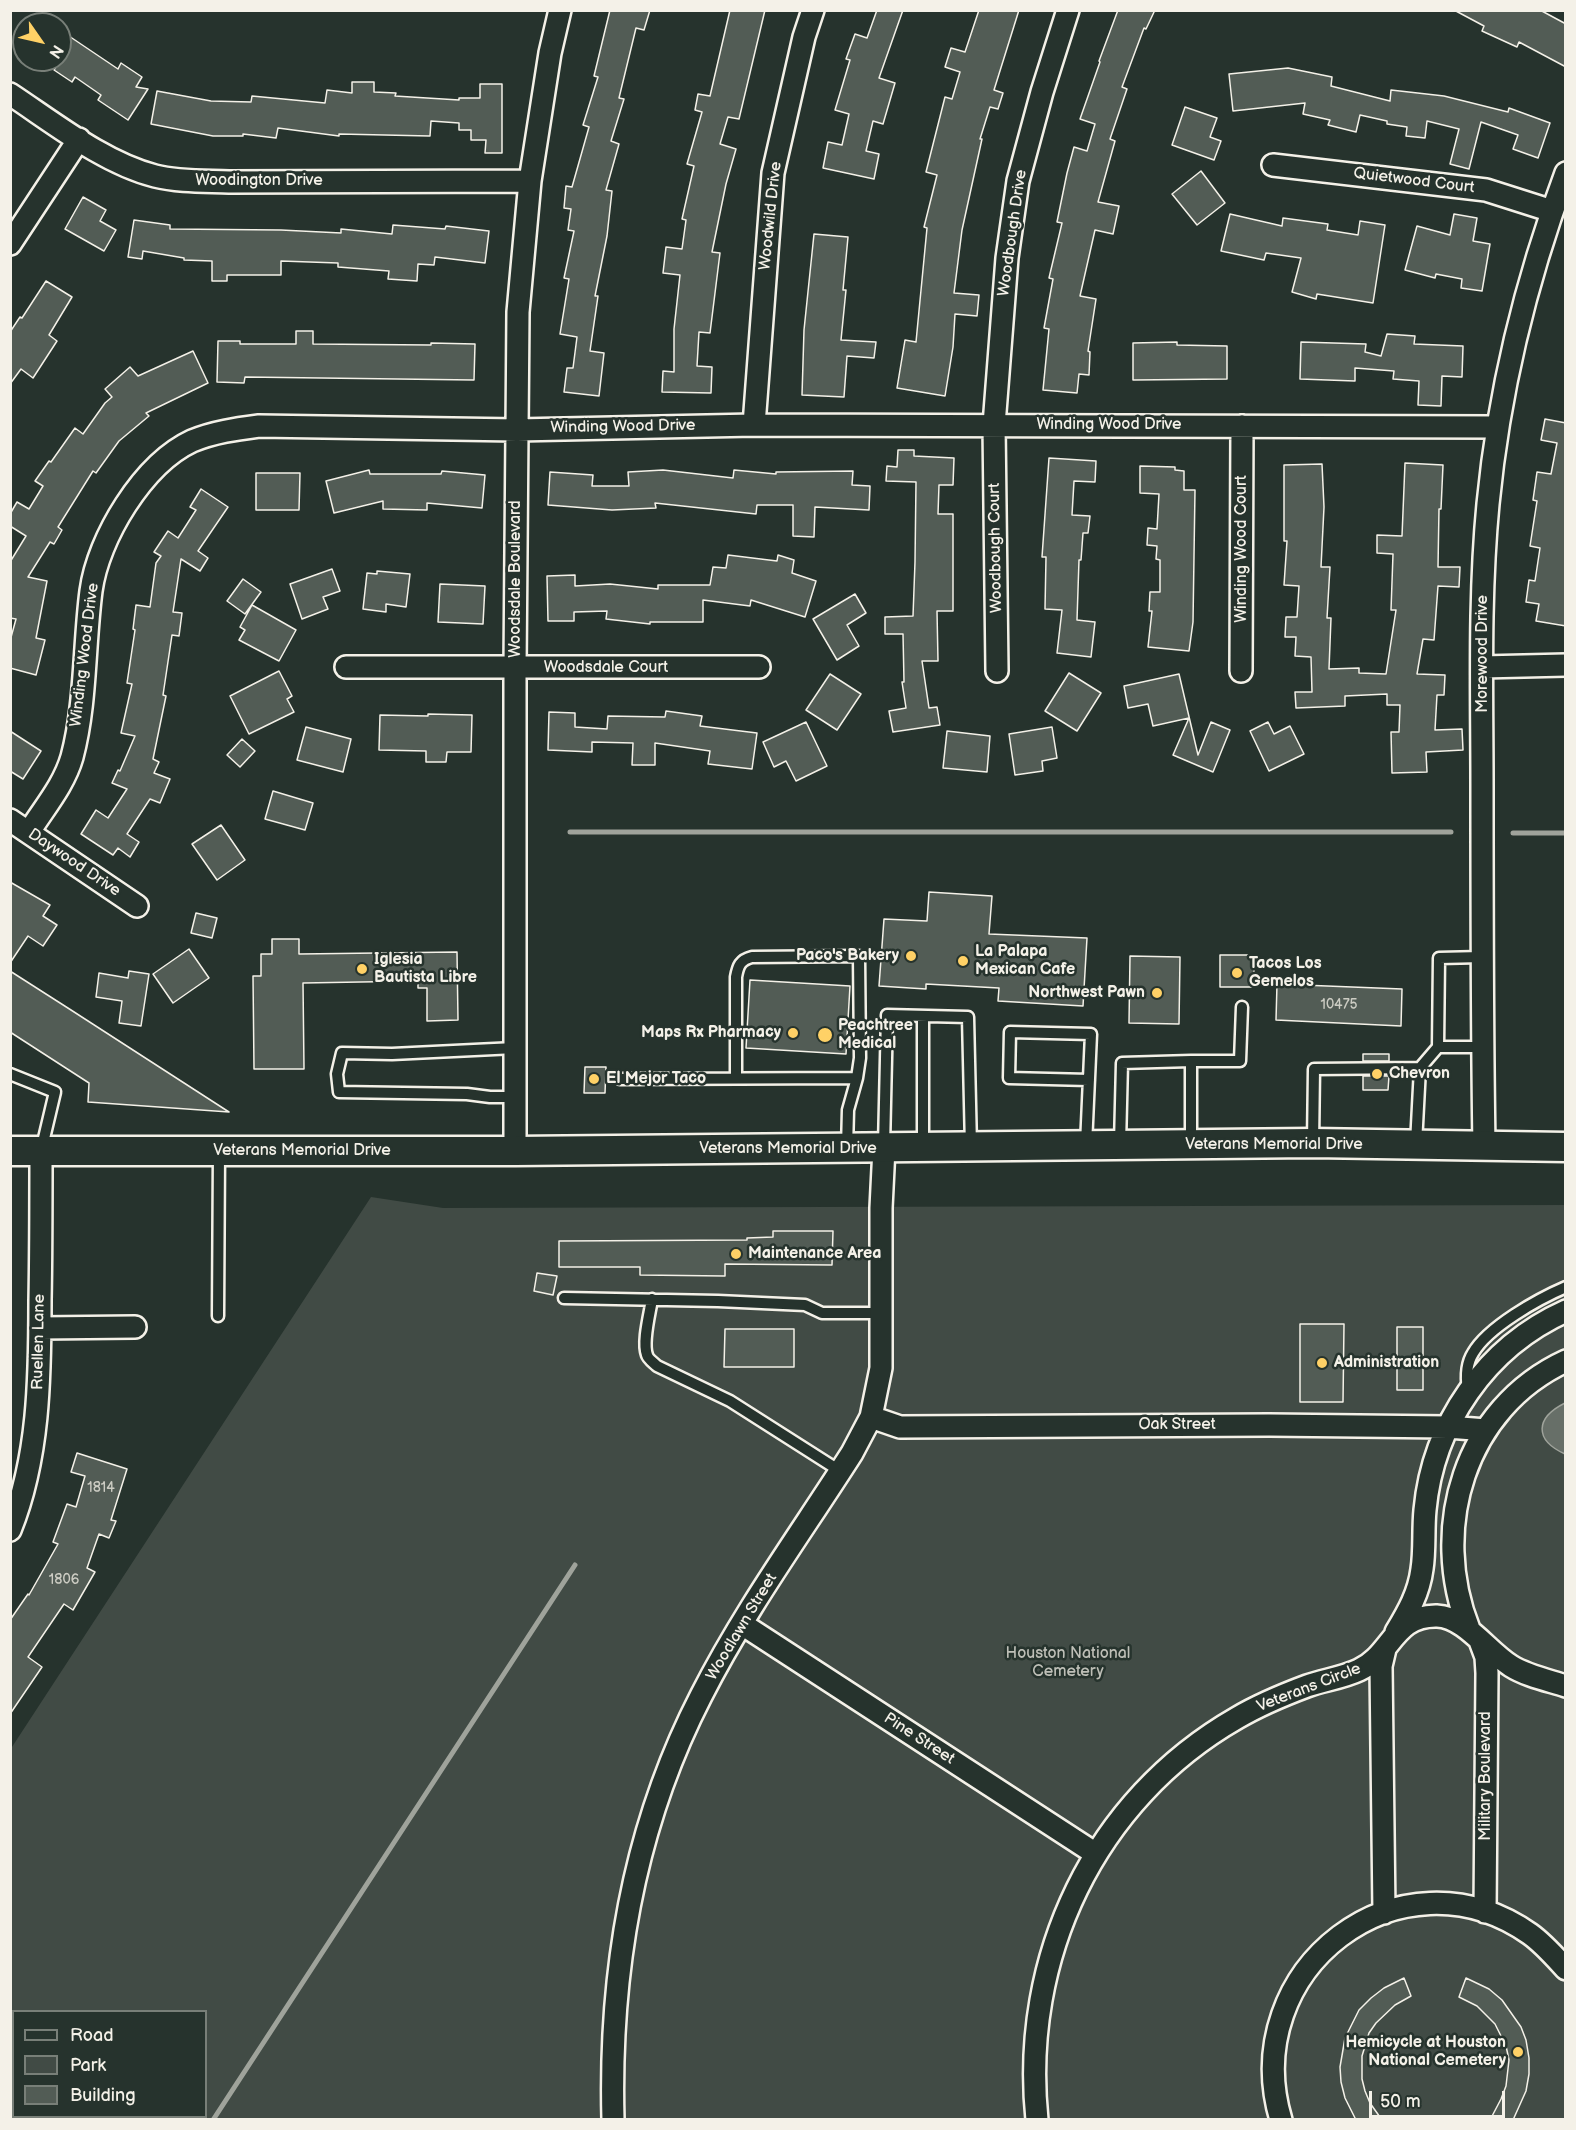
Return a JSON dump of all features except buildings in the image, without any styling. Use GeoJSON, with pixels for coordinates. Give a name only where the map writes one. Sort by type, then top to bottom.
{"type":"FeatureCollection","features":[{"type":"Feature","properties":{"kind":"main road","name":"Veterans Memorial Drive"},"geometry":{"type":"LineString","coordinates":[[10,1151],[515,1151],[1312,1143],[1566,1147]]}},
{"type":"Feature","properties":{"kind":"street","name":"Woodsdale Boulevard"},"geometry":{"type":"LineString","coordinates":[[515,1151],[518,312],[530,181],[550,53],[560,10]]}},
{"type":"Feature","properties":{"kind":"street","name":"Woodwild Drive"},"geometry":{"type":"LineString","coordinates":[[754,424],[773,173],[804,37],[813,10]]}},
{"type":"Feature","properties":{"kind":"street","name":"Woodbough Drive"},"geometry":{"type":"LineString","coordinates":[[994,425],[1007,258],[1018,181],[1042,92],[1068,10]]}},
{"type":"Feature","properties":{"kind":"street","name":"Woodington Drive"},"geometry":{"type":"LineString","coordinates":[[10,94],[116,161],[155,176],[192,181],[530,181]]}},
{"type":"Feature","properties":{"kind":"street"},"geometry":{"type":"LineString","coordinates":[[10,244],[79,139]]}},
{"type":"Feature","properties":{"kind":"street","name":"Quietwood Court"},"geometry":{"type":"LineString","coordinates":[[1273,165],[1486,190],[1552,211]]}},
{"type":"Feature","properties":{"kind":"street","name":"Morewood Drive"},"geometry":{"type":"LineString","coordinates":[[1484,1146],[1482,667],[1487,516],[1497,427],[1511,354],[1522,308],[1566,173]]}},
{"type":"Feature","properties":{"kind":"street","name":"Winding Wood Drive"},"geometry":{"type":"LineString","coordinates":[[28,832],[60,785],[71,759],[78,728],[92,588],[99,558],[115,523],[159,463],[191,442],[220,431],[258,426],[517,430],[754,424],[1497,427]]}},
{"type":"Feature","properties":{"kind":"street","name":"Woodbough Court"},"geometry":{"type":"LineString","coordinates":[[994,425],[997,671]]}},
{"type":"Feature","properties":{"kind":"street","name":"Winding Wood Court"},"geometry":{"type":"LineString","coordinates":[[1241,671],[1242,426]]}},
{"type":"Feature","properties":{"kind":"street"},"geometry":{"type":"LineString","coordinates":[[1482,667],[1566,665]]}},
{"type":"Feature","properties":{"kind":"street","name":"Woodsdale Court"},"geometry":{"type":"LineString","coordinates":[[346,667],[759,668]]}},
{"type":"Feature","properties":{"kind":"street","name":"Daywood Drive"},"geometry":{"type":"LineString","coordinates":[[10,820],[137,906]]}},
{"type":"Feature","properties":{"kind":"street","name":"Woodlawn Street"},"geometry":{"type":"LineString","coordinates":[[613,2120],[612,2070],[619,1966],[627,1913],[649,1824],[686,1727],[715,1669],[840,1471],[871,1417],[881,1368],[881,1208],[884,1148]]}},
{"type":"Feature","properties":{"kind":"street","name":"Ruellen Lane"},"geometry":{"type":"LineString","coordinates":[[10,1530],[20,1503],[31,1456],[37,1409],[41,1151]]}},
{"type":"Feature","properties":{"kind":"street"},"geometry":{"type":"LineString","coordinates":[[1384,1913],[1381,1666],[1390,1642],[1407,1614],[1420,1583],[1425,1511],[1430,1481],[1448,1427],[1468,1392],[1492,1363],[1514,1342],[1540,1324],[1566,1311]]}},
{"type":"Feature","properties":{"kind":"street"},"geometry":{"type":"LineString","coordinates":[[40,1328],[135,1327]]}},
{"type":"Feature","properties":{"kind":"street","name":"Military Boulevard"},"geometry":{"type":"LineString","coordinates":[[1485,1912],[1486,1657],[1460,1605],[1454,1576],[1453,1527],[1457,1496],[1474,1449],[1485,1430],[1521,1390],[1540,1375],[1566,1361]]}},
{"type":"Feature","properties":{"kind":"street","name":"Oak Street"},"geometry":{"type":"LineString","coordinates":[[871,1417],[900,1427],[1269,1425],[1448,1427],[1485,1430]]}},
{"type":"Feature","properties":{"kind":"street","name":"Veterans Circle"},"geometry":{"type":"LineString","coordinates":[[1037,2120],[1034,2079],[1035,2039],[1042,1991],[1061,1924],[1096,1854],[1119,1821],[1173,1764],[1237,1718],[1272,1700],[1361,1670],[1373,1662],[1407,1624],[1422,1618],[1438,1616],[1455,1620],[1513,1667],[1566,1686]]}},
{"type":"Feature","properties":{"kind":"street","name":"Pine Street"},"geometry":{"type":"LineString","coordinates":[[742,1624],[1096,1854]]}},
{"type":"Feature","properties":{"kind":"street"},"geometry":{"type":"LineString","coordinates":[[1281,2120],[1273,2080],[1273,2056],[1276,2032],[1283,2009],[1307,1968],[1332,1942],[1362,1922],[1384,1913],[1418,1905],[1453,1905],[1485,1912],[1509,1922],[1530,1935],[1550,1951],[1566,1970]]}},
{"type":"Feature","properties":{"kind":"lane"},"geometry":{"type":"LineString","coordinates":[[736,1077],[736,977],[741,962],[752,957],[860,956],[860,1058],[848,1110],[847,1148]]}},
{"type":"Feature","properties":{"kind":"lane"},"geometry":{"type":"LineString","coordinates":[[1416,1144],[1420,1068],[1438,1047],[1439,958],[1482,957]]}},
{"type":"Feature","properties":{"kind":"lane"},"geometry":{"type":"LineString","coordinates":[[1120,1145],[1122,1063],[1240,1061],[1242,1007]]}},
{"type":"Feature","properties":{"kind":"lane"},"geometry":{"type":"LineString","coordinates":[[884,1148],[887,1015],[968,1017],[971,1147]]}},
{"type":"Feature","properties":{"kind":"lane"},"geometry":{"type":"LineString","coordinates":[[923,1016],[923,1147]]}},
{"type":"Feature","properties":{"kind":"lane"},"geometry":{"type":"LineString","coordinates":[[1086,1146],[1089,1080],[1090,1034],[1010,1032],[1009,1078],[1089,1080]]}},
{"type":"Feature","properties":{"kind":"lane"},"geometry":{"type":"LineString","coordinates":[[1438,1047],[1483,1047]]}},
{"type":"Feature","properties":{"kind":"lane"},"geometry":{"type":"LineString","coordinates":[[515,1048],[392,1054],[342,1053],[337,1074],[339,1092],[515,1097]]}},
{"type":"Feature","properties":{"kind":"lane"},"geometry":{"type":"LineString","coordinates":[[1191,1061],[1191,1145]]}},
{"type":"Feature","properties":{"kind":"lane"},"geometry":{"type":"LineString","coordinates":[[1312,1143],[1314,1069],[1420,1068]]}},
{"type":"Feature","properties":{"kind":"lane"},"geometry":{"type":"LineString","coordinates":[[10,1074],[55,1092],[41,1151]]}},
{"type":"Feature","properties":{"kind":"lane"},"geometry":{"type":"LineString","coordinates":[[620,1078],[856,1078]]}},
{"type":"Feature","properties":{"kind":"lane"},"geometry":{"type":"LineString","coordinates":[[218,1316],[219,1152]]}},
{"type":"Feature","properties":{"kind":"lane"},"geometry":{"type":"LineString","coordinates":[[1468,1392],[1466,1375],[1468,1365],[1477,1347],[1513,1316],[1566,1287]]}},
{"type":"Feature","properties":{"kind":"lane"},"geometry":{"type":"LineString","coordinates":[[564,1298],[806,1305],[822,1313],[882,1313]]}},
{"type":"Feature","properties":{"kind":"lane"},"geometry":{"type":"LineString","coordinates":[[652,1299],[645,1343],[651,1361],[730,1401],[840,1471]]}},
{"type":"Feature","properties":{"kind":"green space","name":"Houston National Cemetery"},"geometry":{"type":"Polygon","coordinates":[[[371,1197],[443,1208],[1565,1205],[1565,2119],[11,2119],[10,1750],[371,1197]]]}},
{"type":"Feature","properties":{"kind":"shaded area"},"geometry":{"type":"Polygon","coordinates":[[[1565,1403],[1565,1454],[1548,1442],[1543,1436],[1542,1429],[1548,1415],[1565,1403]]]}},
{"type":"Feature","properties":{"kind":"waterway"},"geometry":{"type":"LineString","coordinates":[[570,832],[1451,832]]}},
{"type":"Feature","properties":{"kind":"waterway"},"geometry":{"type":"LineString","coordinates":[[1513,833],[1566,833]]}},
{"type":"Feature","properties":{"kind":"waterway"},"geometry":{"type":"LineString","coordinates":[[213,2120],[575,1565]]}},
{"type":"Feature","properties":{"kind":"place","name":"Paco's Bakery"},"geometry":{"type":"Point","coordinates":[911,956]}},
{"type":"Feature","properties":{"kind":"place","name":"La Palapa Mexican Cafe"},"geometry":{"type":"Point","coordinates":[963,961]}},
{"type":"Feature","properties":{"kind":"place","name":"Iglesia Bautista Libre"},"geometry":{"type":"Point","coordinates":[362,969]}},
{"type":"Feature","properties":{"kind":"place","name":"Tacos Los Gemelos"},"geometry":{"type":"Point","coordinates":[1237,973]}},
{"type":"Feature","properties":{"kind":"place","name":"Northwest Pawn"},"geometry":{"type":"Point","coordinates":[1157,993]}},
{"type":"Feature","properties":{"kind":"place","name":"Maps Rx Pharmacy"},"geometry":{"type":"Point","coordinates":[793,1033]}},
{"type":"Feature","properties":{"kind":"place","name":"Peachtree Medical"},"geometry":{"type":"Point","coordinates":[825,1035]}},
{"type":"Feature","properties":{"kind":"place","name":"Chevron"},"geometry":{"type":"Point","coordinates":[1377,1074]}},
{"type":"Feature","properties":{"kind":"place","name":"El Mejor Taco"},"geometry":{"type":"Point","coordinates":[594,1079]}},
{"type":"Feature","properties":{"kind":"place","name":"Maintenance Area"},"geometry":{"type":"Point","coordinates":[736,1254]}},
{"type":"Feature","properties":{"kind":"place","name":"Administration"},"geometry":{"type":"Point","coordinates":[1322,1363]}},
{"type":"Feature","properties":{"kind":"place","name":"Hemicycle at Houston National Cemetery"},"geometry":{"type":"Point","coordinates":[1518,2052]}}]}
